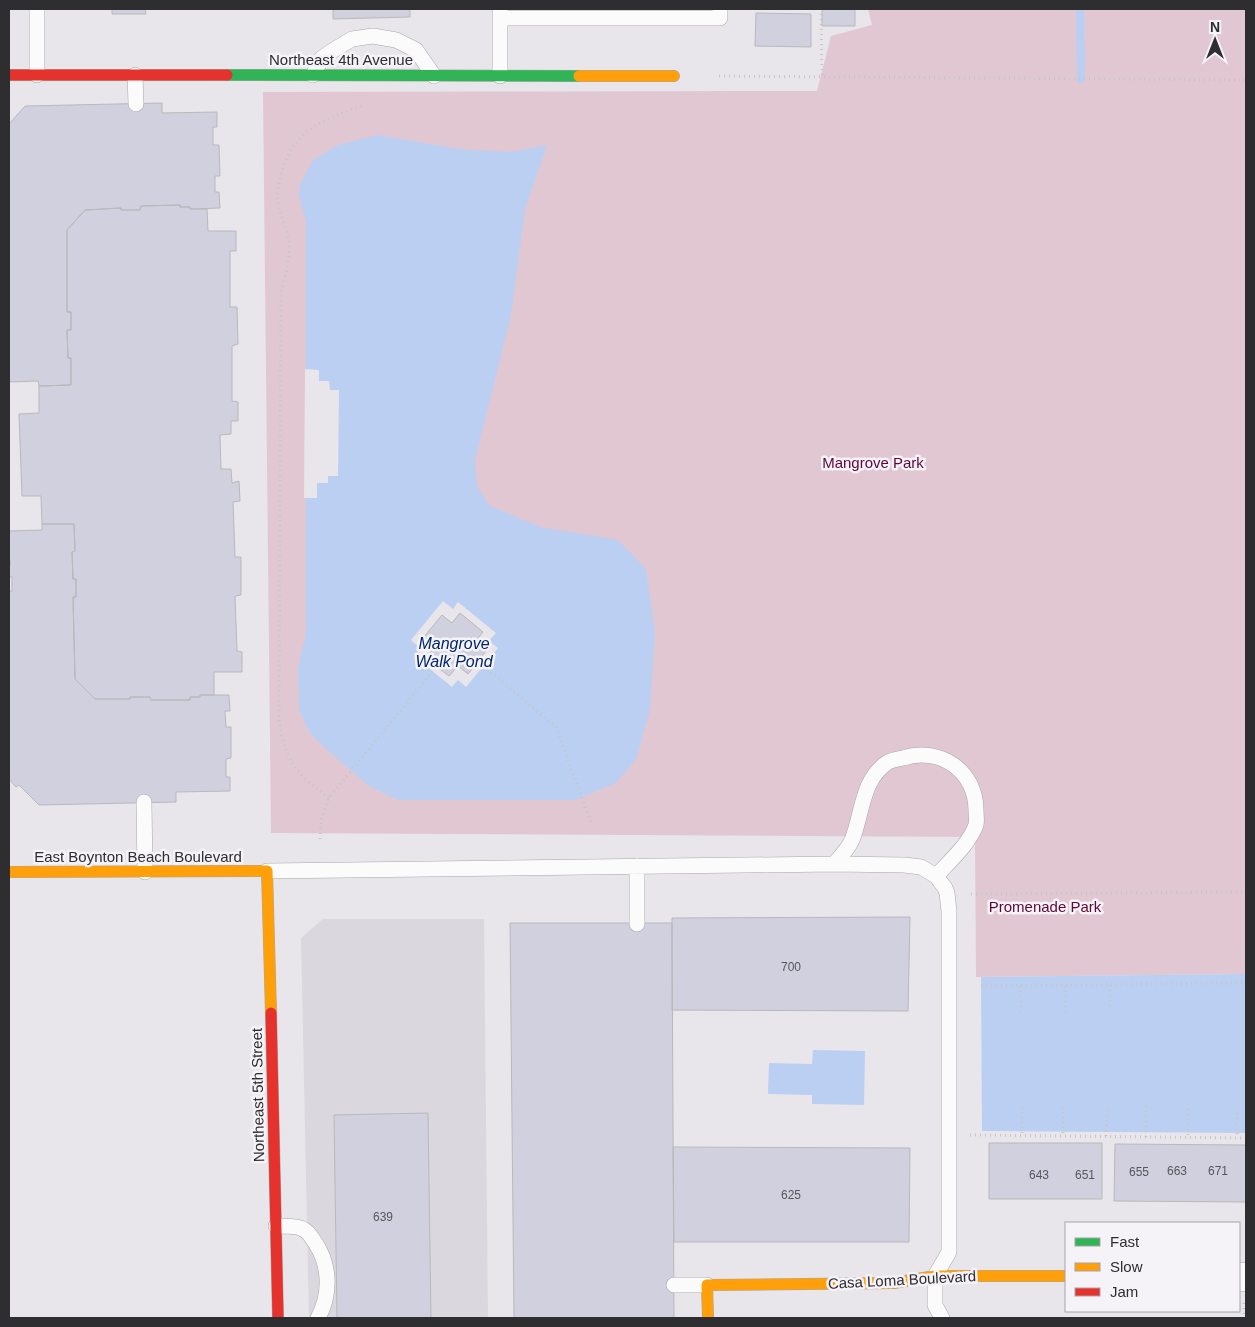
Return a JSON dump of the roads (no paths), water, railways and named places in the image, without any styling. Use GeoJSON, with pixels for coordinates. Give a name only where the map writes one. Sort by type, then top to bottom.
{"type":"FeatureCollection","features":[{"type":"Feature","properties":{"kind":"street","name":"Northeast 4th Avenue"},"geometry":{"type":"LineString","coordinates":[[9,74],[674,76]]}},
{"type":"Feature","properties":{"kind":"street","name":"East Boynton Beach Boulevard"},"geometry":{"type":"LineString","coordinates":[[9,872],[267,871]]}},
{"type":"Feature","properties":{"kind":"street","name":"Northeast 5th Street"},"geometry":{"type":"LineString","coordinates":[[267,871],[278,1318]]}},
{"type":"Feature","properties":{"kind":"street","name":"Casa Loma Boulevard"},"geometry":{"type":"LineString","coordinates":[[707,1285],[894,1283],[935,1276],[1065,1276]]}},
{"type":"Feature","properties":{"kind":"street"},"geometry":{"type":"LineString","coordinates":[[707,1285],[708,1318]]}},
{"type":"Feature","properties":{"kind":"lane"},"geometry":{"type":"LineString","coordinates":[[37,9],[37,74]]}},
{"type":"Feature","properties":{"kind":"lane"},"geometry":{"type":"LineString","coordinates":[[500,76],[500,13],[720,18],[720,9]]}},
{"type":"Feature","properties":{"kind":"lane"},"geometry":{"type":"LineString","coordinates":[[313,76],[322,58],[332,51],[352,39],[373,36],[396,40],[416,50],[434,76]]}},
{"type":"Feature","properties":{"kind":"lane"},"geometry":{"type":"LineString","coordinates":[[135,74],[136,104]]}},
{"type":"Feature","properties":{"kind":"lane"},"geometry":{"type":"LineString","coordinates":[[834,864],[852,840],[866,791],[873,776],[889,762],[910,755],[930,754],[953,763],[967,778],[976,799],[976,824],[964,845],[936,876]]}},
{"type":"Feature","properties":{"kind":"lane"},"geometry":{"type":"LineString","coordinates":[[144,802],[145,872]]}},
{"type":"Feature","properties":{"kind":"lane"},"geometry":{"type":"LineString","coordinates":[[267,871],[834,864],[904,865],[921,867],[936,876],[947,893],[949,911],[949,1252],[935,1276],[935,1305],[942,1318]]}},
{"type":"Feature","properties":{"kind":"lane"},"geometry":{"type":"LineString","coordinates":[[637,866],[637,924]]}},
{"type":"Feature","properties":{"kind":"lane"},"geometry":{"type":"LineString","coordinates":[[276,1226],[302,1228],[310,1235],[321,1253],[326,1266],[328,1281],[318,1318]]}},
{"type":"Feature","properties":{"kind":"lane"},"geometry":{"type":"LineString","coordinates":[[674,1285],[707,1285]]}},
{"type":"Feature","properties":{"kind":"water","name":"Mangrove Walk Pond"},"geometry":{"type":"Polygon","coordinates":[[[377,135],[459,149],[511,152],[547,145],[525,209],[511,315],[475,460],[477,486],[490,506],[541,527],[618,540],[646,569],[655,633],[650,710],[636,759],[616,783],[575,800],[398,800],[369,786],[326,749],[310,733],[299,710],[298,667],[306,634],[306,222],[299,197],[300,185],[313,160],[338,145],[377,135]]]}},
{"type":"Feature","properties":{"kind":"water"},"geometry":{"type":"Polygon","coordinates":[[[1246,974],[1246,1133],[982,1131],[981,977],[1246,974]]]}},
{"type":"Feature","properties":{"kind":"water"},"geometry":{"type":"Polygon","coordinates":[[[813,1050],[865,1051],[864,1105],[812,1104],[812,1095],[768,1094],[769,1063],[812,1064],[813,1050]]]}},
{"type":"Feature","properties":{"kind":"waterway"},"geometry":{"type":"LineString","coordinates":[[1080,9],[1081,79]]}},
{"type":"Feature","properties":{"kind":"park label","name":"Mangrove Park"},"geometry":{"type":"Point","coordinates":[873,463]}},
{"type":"Feature","properties":{"kind":"park label","name":"Promenade Park"},"geometry":{"type":"Point","coordinates":[1045,907]}}]}
